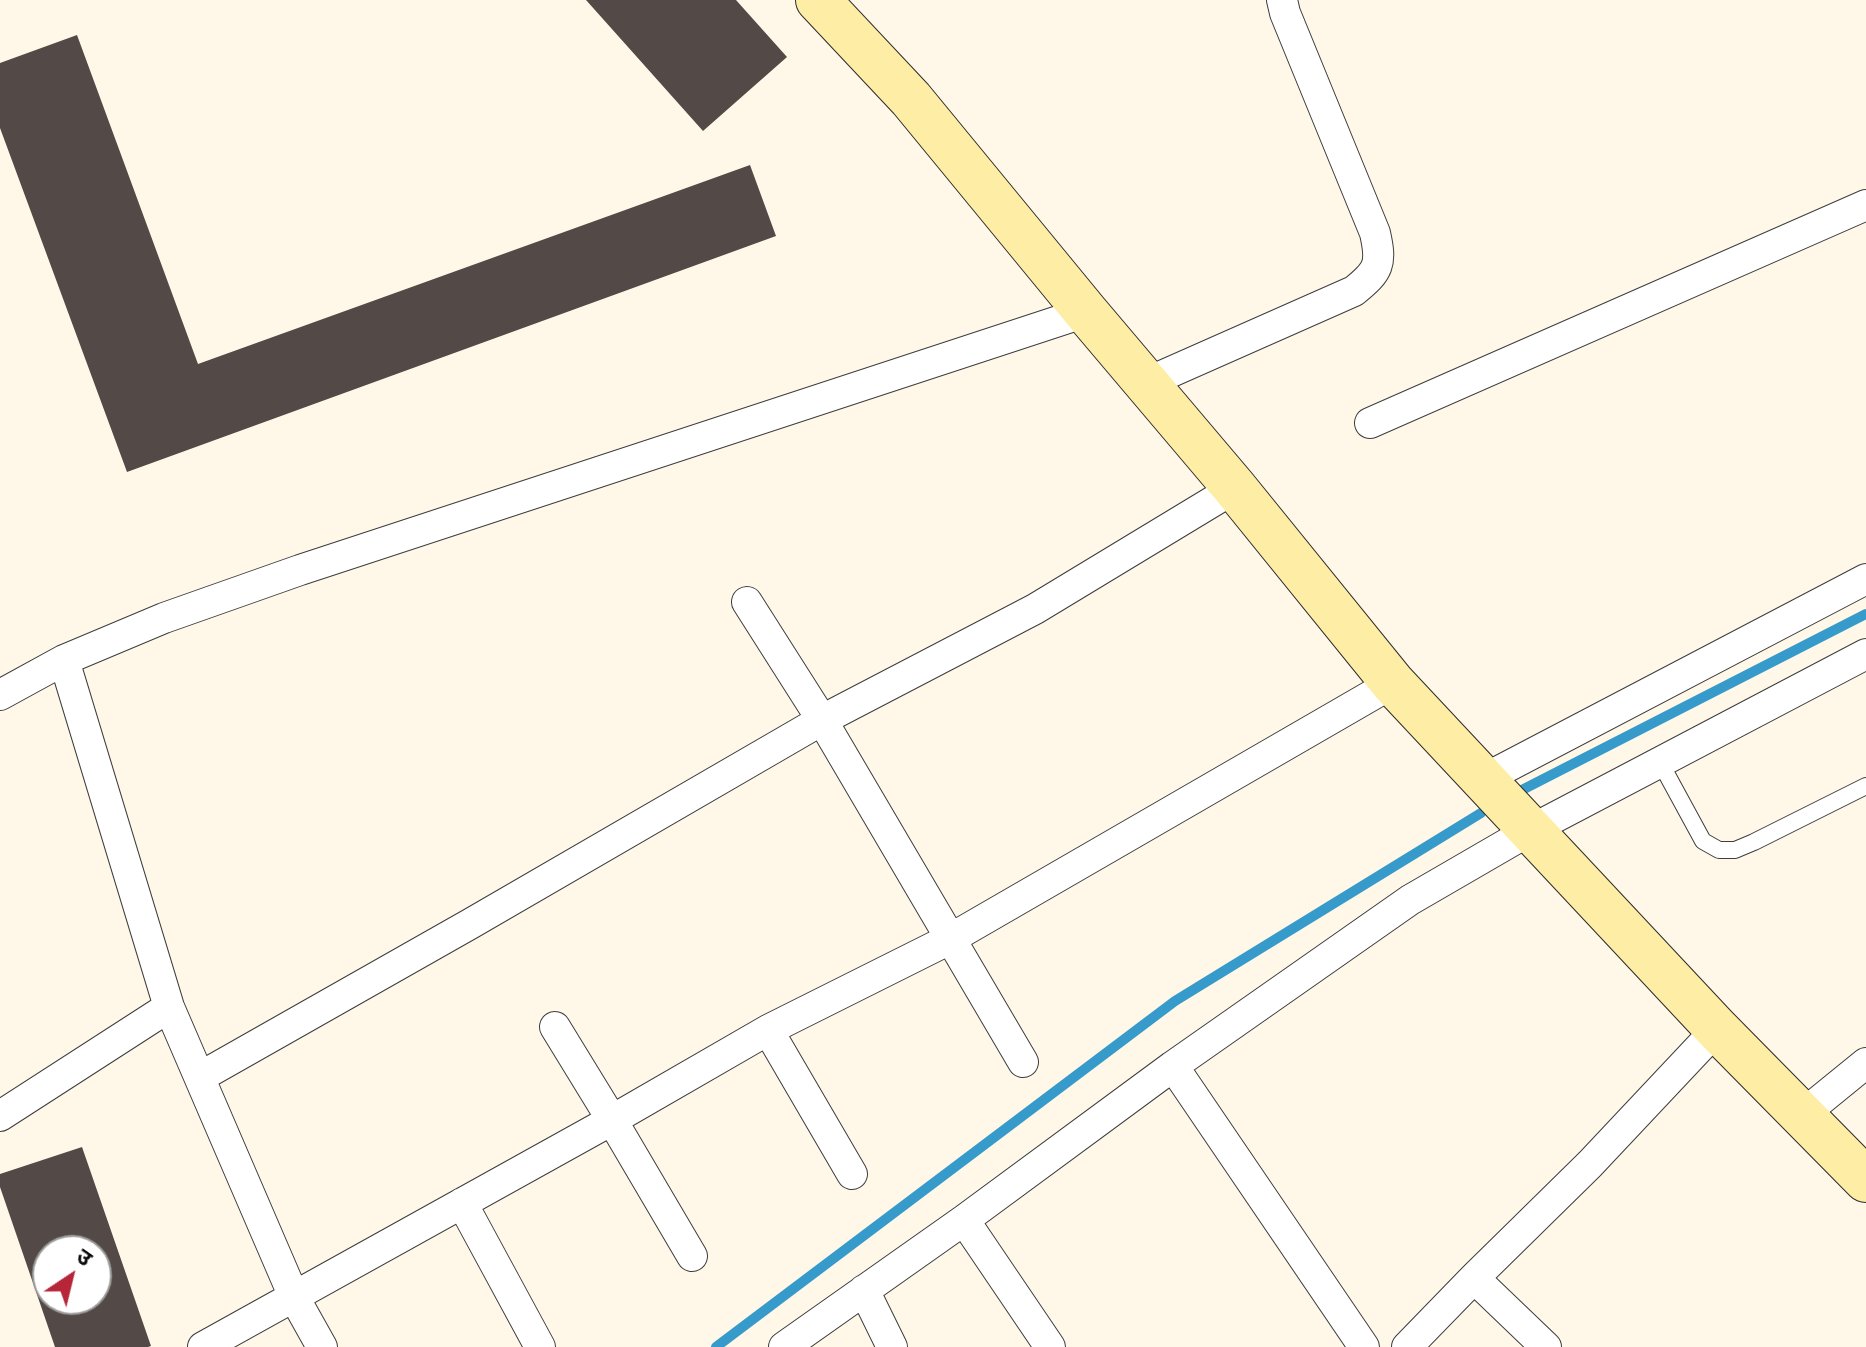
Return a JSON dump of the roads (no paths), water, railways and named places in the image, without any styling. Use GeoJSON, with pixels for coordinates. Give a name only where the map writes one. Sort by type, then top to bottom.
{"type":"FeatureCollection","features":[{"type":"Feature","properties":{"kind":"main road"},"geometry":{"type":"LineString","coordinates":[[818,0],[911,99],[1393,683],[1717,1029],[1866,1180]]}},
{"type":"Feature","properties":{"kind":"street"},"geometry":{"type":"LineString","coordinates":[[1146,383],[1354,291],[1372,277],[1380,256],[1375,233],[1282,0]]}},
{"type":"Feature","properties":{"kind":"street"},"geometry":{"type":"LineString","coordinates":[[1370,423],[1866,205]]}},
{"type":"Feature","properties":{"kind":"street"},"geometry":{"type":"LineString","coordinates":[[0,695],[64,660],[164,618],[300,570],[1086,312]]}},
{"type":"Feature","properties":{"kind":"street"},"geometry":{"type":"LineString","coordinates":[[200,1077],[822,720],[1035,609],[1235,488]]}},
{"type":"Feature","properties":{"kind":"street"},"geometry":{"type":"LineString","coordinates":[[1482,780],[1866,579]]}},
{"type":"Feature","properties":{"kind":"street"},"geometry":{"type":"LineString","coordinates":[[747,602],[822,720],[1023,1062]]}},
{"type":"Feature","properties":{"kind":"street"},"geometry":{"type":"LineString","coordinates":[[784,1347],[964,1220],[1173,1066],[1410,900],[1529,831],[1866,654]]}},
{"type":"Feature","properties":{"kind":"street"},"geometry":{"type":"LineString","coordinates":[[64,660],[169,1007],[294,1297],[322,1347]]}},
{"type":"Feature","properties":{"kind":"street"},"geometry":{"type":"LineString","coordinates":[[203,1347],[768,1030],[950,939],[1393,683]]}},
{"type":"Feature","properties":{"kind":"street"},"geometry":{"type":"LineString","coordinates":[[0,1116],[169,1007]]}},
{"type":"Feature","properties":{"kind":"street"},"geometry":{"type":"LineString","coordinates":[[555,1027],[692,1256]]}},
{"type":"Feature","properties":{"kind":"street"},"geometry":{"type":"LineString","coordinates":[[1407,1347],[1590,1164],[1717,1029]]}},
{"type":"Feature","properties":{"kind":"street"},"geometry":{"type":"LineString","coordinates":[[768,1030],[852,1174]]}},
{"type":"Feature","properties":{"kind":"street"},"geometry":{"type":"LineString","coordinates":[[1802,1115],[1866,1063]]}},
{"type":"Feature","properties":{"kind":"street"},"geometry":{"type":"LineString","coordinates":[[1173,1066],[1364,1347]]}},
{"type":"Feature","properties":{"kind":"street"},"geometry":{"type":"LineString","coordinates":[[462,1203],[540,1347]]}},
{"type":"Feature","properties":{"kind":"street"},"geometry":{"type":"LineString","coordinates":[[964,1220],[1050,1347]]}},
{"type":"Feature","properties":{"kind":"street"},"geometry":{"type":"LineString","coordinates":[[1474,1278],[1546,1347]]}},
{"type":"Feature","properties":{"kind":"street"},"geometry":{"type":"LineString","coordinates":[[864,1290],[892,1347]]}},
{"type":"Feature","properties":{"kind":"lane"},"geometry":{"type":"LineString","coordinates":[[1660,762],[1703,841],[1719,850],[1735,850],[1754,842],[1866,786]]}},
{"type":"Feature","properties":{"kind":"waterway"},"geometry":{"type":"LineString","coordinates":[[1518,792],[1866,614]]}},
{"type":"Feature","properties":{"kind":"waterway"},"geometry":{"type":"LineString","coordinates":[[716,1347],[1175,1001],[1481,813]]}}]}
